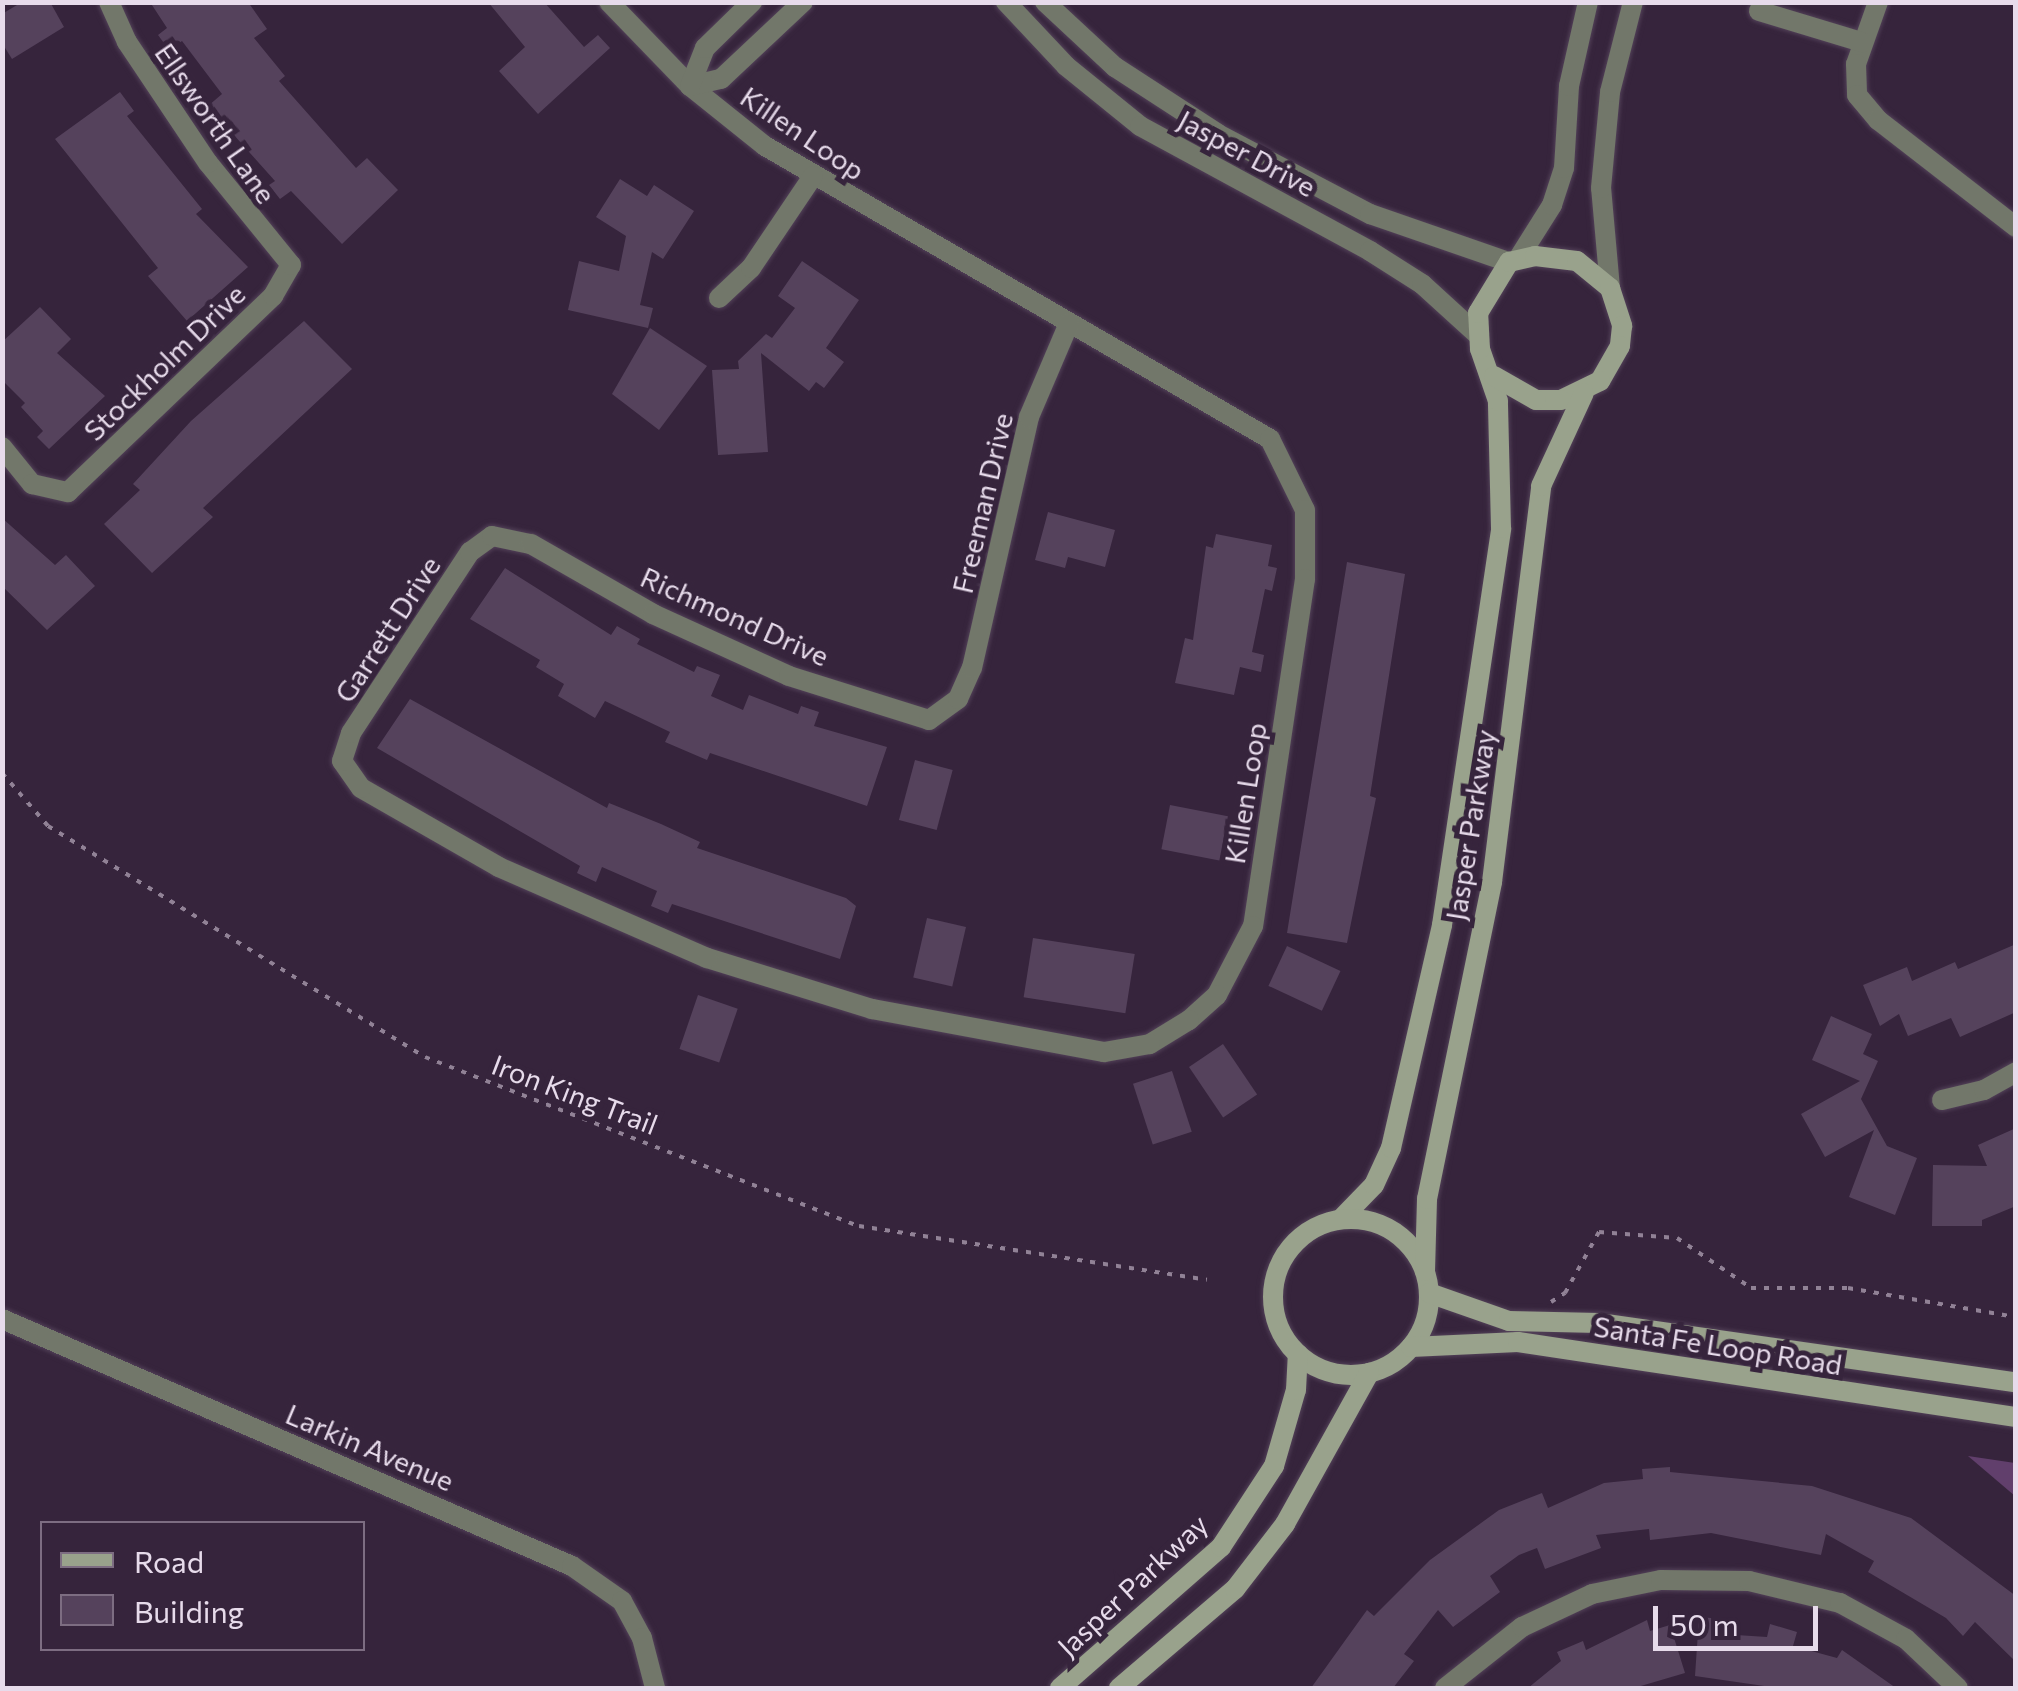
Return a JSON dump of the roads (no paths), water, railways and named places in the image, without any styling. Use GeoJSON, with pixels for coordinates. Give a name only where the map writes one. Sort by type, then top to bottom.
{"type":"FeatureCollection","features":[{"type":"Feature","properties":{"kind":"main road"},"geometry":{"type":"LineString","coordinates":[[1514,261],[1577,262],[1610,288],[1620,316],[1620,346],[1612,365],[1584,393],[1536,400],[1494,376],[1477,334],[1485,292],[1514,261]]}},
{"type":"Feature","properties":{"kind":"main road","name":"Jasper Parkway"},"geometry":{"type":"LineString","coordinates":[[1342,1219],[1374,1185],[1392,1148],[1442,925],[1502,528],[1504,468],[1494,376]]}},
{"type":"Feature","properties":{"kind":"main road","name":"Jasper Parkway"},"geometry":{"type":"LineString","coordinates":[[1424,1271],[1427,1198],[1492,882],[1541,486],[1584,393]]}},
{"type":"Feature","properties":{"kind":"main road"},"geometry":{"type":"LineString","coordinates":[[1342,1219],[1392,1230],[1424,1271],[1429,1294],[1411,1347],[1369,1373],[1344,1375],[1298,1354],[1274,1311],[1281,1262],[1306,1234],[1342,1219]]}},
{"type":"Feature","properties":{"kind":"main road","name":"Santa Fe Loop Road"},"geometry":{"type":"LineString","coordinates":[[1429,1294],[1509,1321],[1599,1323],[2016,1382]]}},
{"type":"Feature","properties":{"kind":"main road","name":"Santa Fe Loop Road"},"geometry":{"type":"LineString","coordinates":[[1411,1347],[1518,1342],[2016,1417]]}},
{"type":"Feature","properties":{"kind":"main road","name":"Jasper Parkway"},"geometry":{"type":"LineString","coordinates":[[1060,1688],[1221,1547],[1274,1466],[1296,1390],[1298,1354]]}},
{"type":"Feature","properties":{"kind":"main road"},"geometry":{"type":"LineString","coordinates":[[1118,1688],[1235,1589],[1284,1524],[1369,1373]]}},
{"type":"Feature","properties":{"kind":"street","name":"Ellsworth Lane"},"geometry":{"type":"LineString","coordinates":[[109,2],[127,42],[208,163],[291,265]]}},
{"type":"Feature","properties":{"kind":"street","name":"Killen Loop"},"geometry":{"type":"LineString","coordinates":[[342,762],[361,788],[499,867],[707,958],[934,1023],[1104,1052],[1150,1044],[1218,995],[1253,926],[1305,579],[1306,510],[1270,438],[813,176],[690,86],[609,2]]}},
{"type":"Feature","properties":{"kind":"street"},"geometry":{"type":"LineString","coordinates":[[690,86],[705,48],[752,2]]}},
{"type":"Feature","properties":{"kind":"street"},"geometry":{"type":"LineString","coordinates":[[690,86],[721,79],[803,2]]}},
{"type":"Feature","properties":{"kind":"street","name":"Jasper Drive"},"geometry":{"type":"LineString","coordinates":[[1006,2],[1066,66],[1140,126],[1370,250],[1422,284],[1477,334]]}},
{"type":"Feature","properties":{"kind":"street","name":"Jasper Drive"},"geometry":{"type":"LineString","coordinates":[[1045,2],[1115,67],[1218,134],[1370,214],[1514,261]]}},
{"type":"Feature","properties":{"kind":"street"},"geometry":{"type":"LineString","coordinates":[[1514,261],[1552,205],[1564,168],[1569,86],[1588,2]]}},
{"type":"Feature","properties":{"kind":"street"},"geometry":{"type":"LineString","coordinates":[[1610,288],[1602,188],[1610,92],[1633,2]]}},
{"type":"Feature","properties":{"kind":"street"},"geometry":{"type":"LineString","coordinates":[[1878,2],[1862,42],[1854,83],[1864,106],[2016,227]]}},
{"type":"Feature","properties":{"kind":"street"},"geometry":{"type":"LineString","coordinates":[[1759,11],[1862,42]]}},
{"type":"Feature","properties":{"kind":"street"},"geometry":{"type":"LineString","coordinates":[[719,298],[752,268],[813,176]]}},
{"type":"Feature","properties":{"kind":"street","name":"Stockholm Drive"},"geometry":{"type":"LineString","coordinates":[[2,447],[32,484],[68,492],[273,296],[291,265]]}},
{"type":"Feature","properties":{"kind":"street","name":"Freeman Drive"},"geometry":{"type":"LineString","coordinates":[[958,699],[972,668],[1029,417],[1069,323]]}},
{"type":"Feature","properties":{"kind":"street","name":"Richmond Drive"},"geometry":{"type":"LineString","coordinates":[[492,536],[532,544],[653,614],[789,676],[929,720],[958,699]]}},
{"type":"Feature","properties":{"kind":"street","name":"Garrett Drive"},"geometry":{"type":"LineString","coordinates":[[342,762],[351,733],[470,552],[492,536]]}},
{"type":"Feature","properties":{"kind":"street"},"geometry":{"type":"LineString","coordinates":[[1942,1100],[1984,1090],[2016,1072]]}},
{"type":"Feature","properties":{"kind":"street","name":"Larkin Avenue"},"geometry":{"type":"LineString","coordinates":[[2,1319],[572,1566],[622,1601],[642,1638],[655,1688]]}},
{"type":"Feature","properties":{"kind":"street"},"geometry":{"type":"LineString","coordinates":[[1445,1688],[1522,1628],[1592,1594],[1661,1580],[1749,1581],[1840,1603],[1906,1639],[1958,1688]]}}]}
